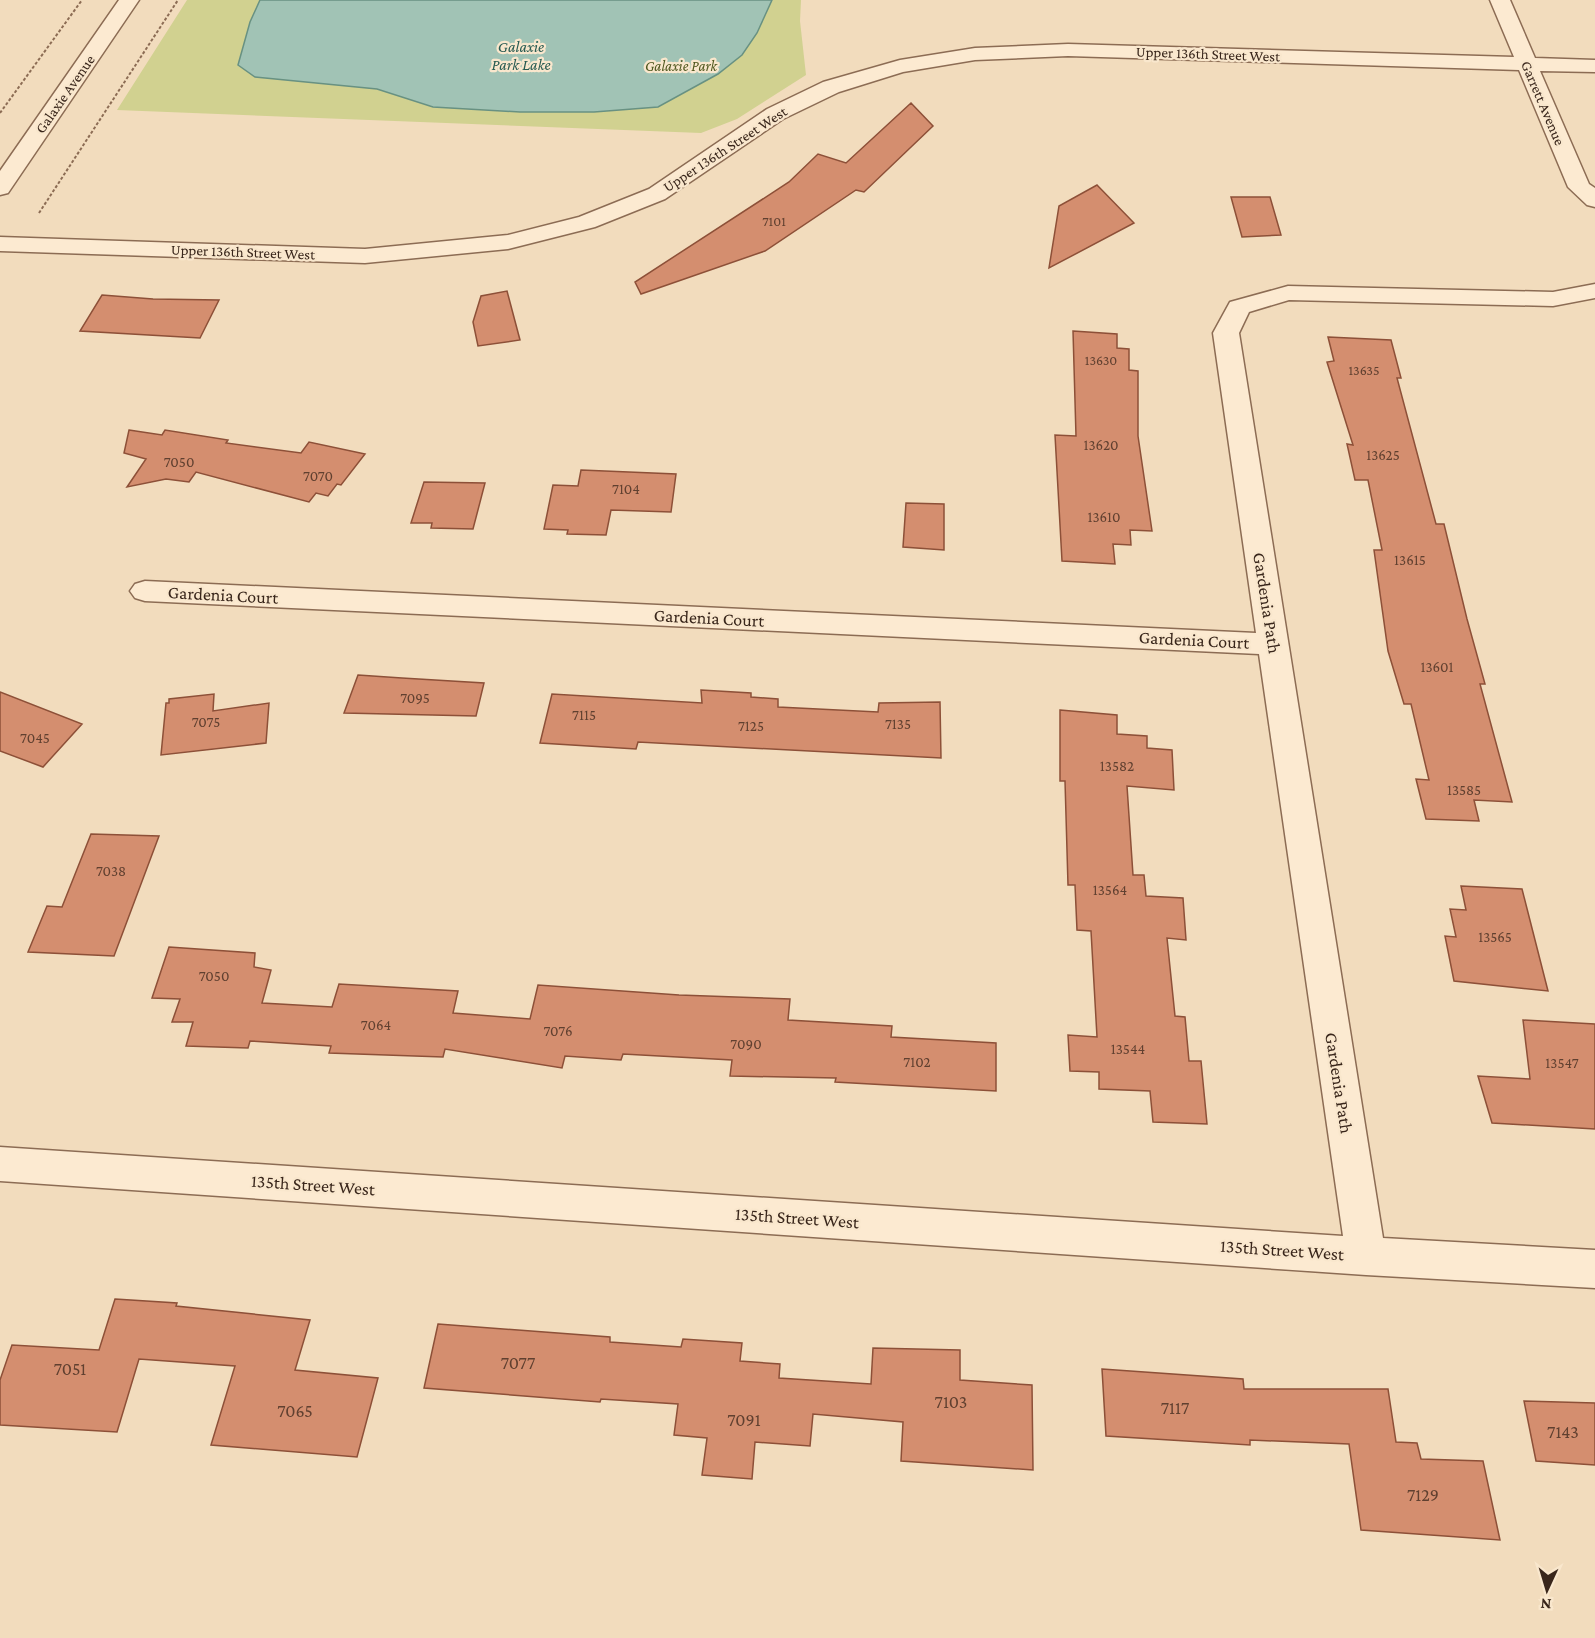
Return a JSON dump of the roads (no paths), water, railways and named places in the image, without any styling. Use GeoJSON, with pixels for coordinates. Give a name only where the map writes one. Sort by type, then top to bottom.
{"type":"FeatureCollection","features":[{"type":"Feature","properties":{"kind":"street","name":"Galaxie Avenue"},"geometry":{"type":"LineString","coordinates":[[0,188],[129,0]]}},
{"type":"Feature","properties":{"kind":"street","name":"Garrett Avenue"},"geometry":{"type":"LineString","coordinates":[[1500,0],[1579,187],[1595,200]]}},
{"type":"Feature","properties":{"kind":"street","name":"Upper 136th Street West"},"geometry":{"type":"LineString","coordinates":[[10,244],[364,256],[508,242],[587,222],[657,194],[775,114],[831,87],[900,66],[975,54],[1068,50],[1595,66]]}},
{"type":"Feature","properties":{"kind":"street","name":"Gardenia Path"},"geometry":{"type":"LineString","coordinates":[[1365,1256],[1226,333],[1239,307],[1288,293],[1553,298],[1595,291]]}},
{"type":"Feature","properties":{"kind":"street","name":"Gardenia Court"},"geometry":{"type":"LineString","coordinates":[[145,591],[1273,644]]}},
{"type":"Feature","properties":{"kind":"street","name":"135th Street West"},"geometry":{"type":"LineString","coordinates":[[0,1164],[1365,1256],[1595,1269]]}},
{"type":"Feature","properties":{"kind":"water","name":"Galaxie Park Lake"},"geometry":{"type":"Polygon","coordinates":[[[260,0],[772,0],[757,33],[742,55],[718,74],[658,107],[594,112],[520,112],[433,107],[377,89],[255,77],[238,65],[250,22],[260,0]]]}},
{"type":"Feature","properties":{"kind":"park label","name":"Galaxie Park"},"geometry":{"type":"Point","coordinates":[681,66]}}]}
